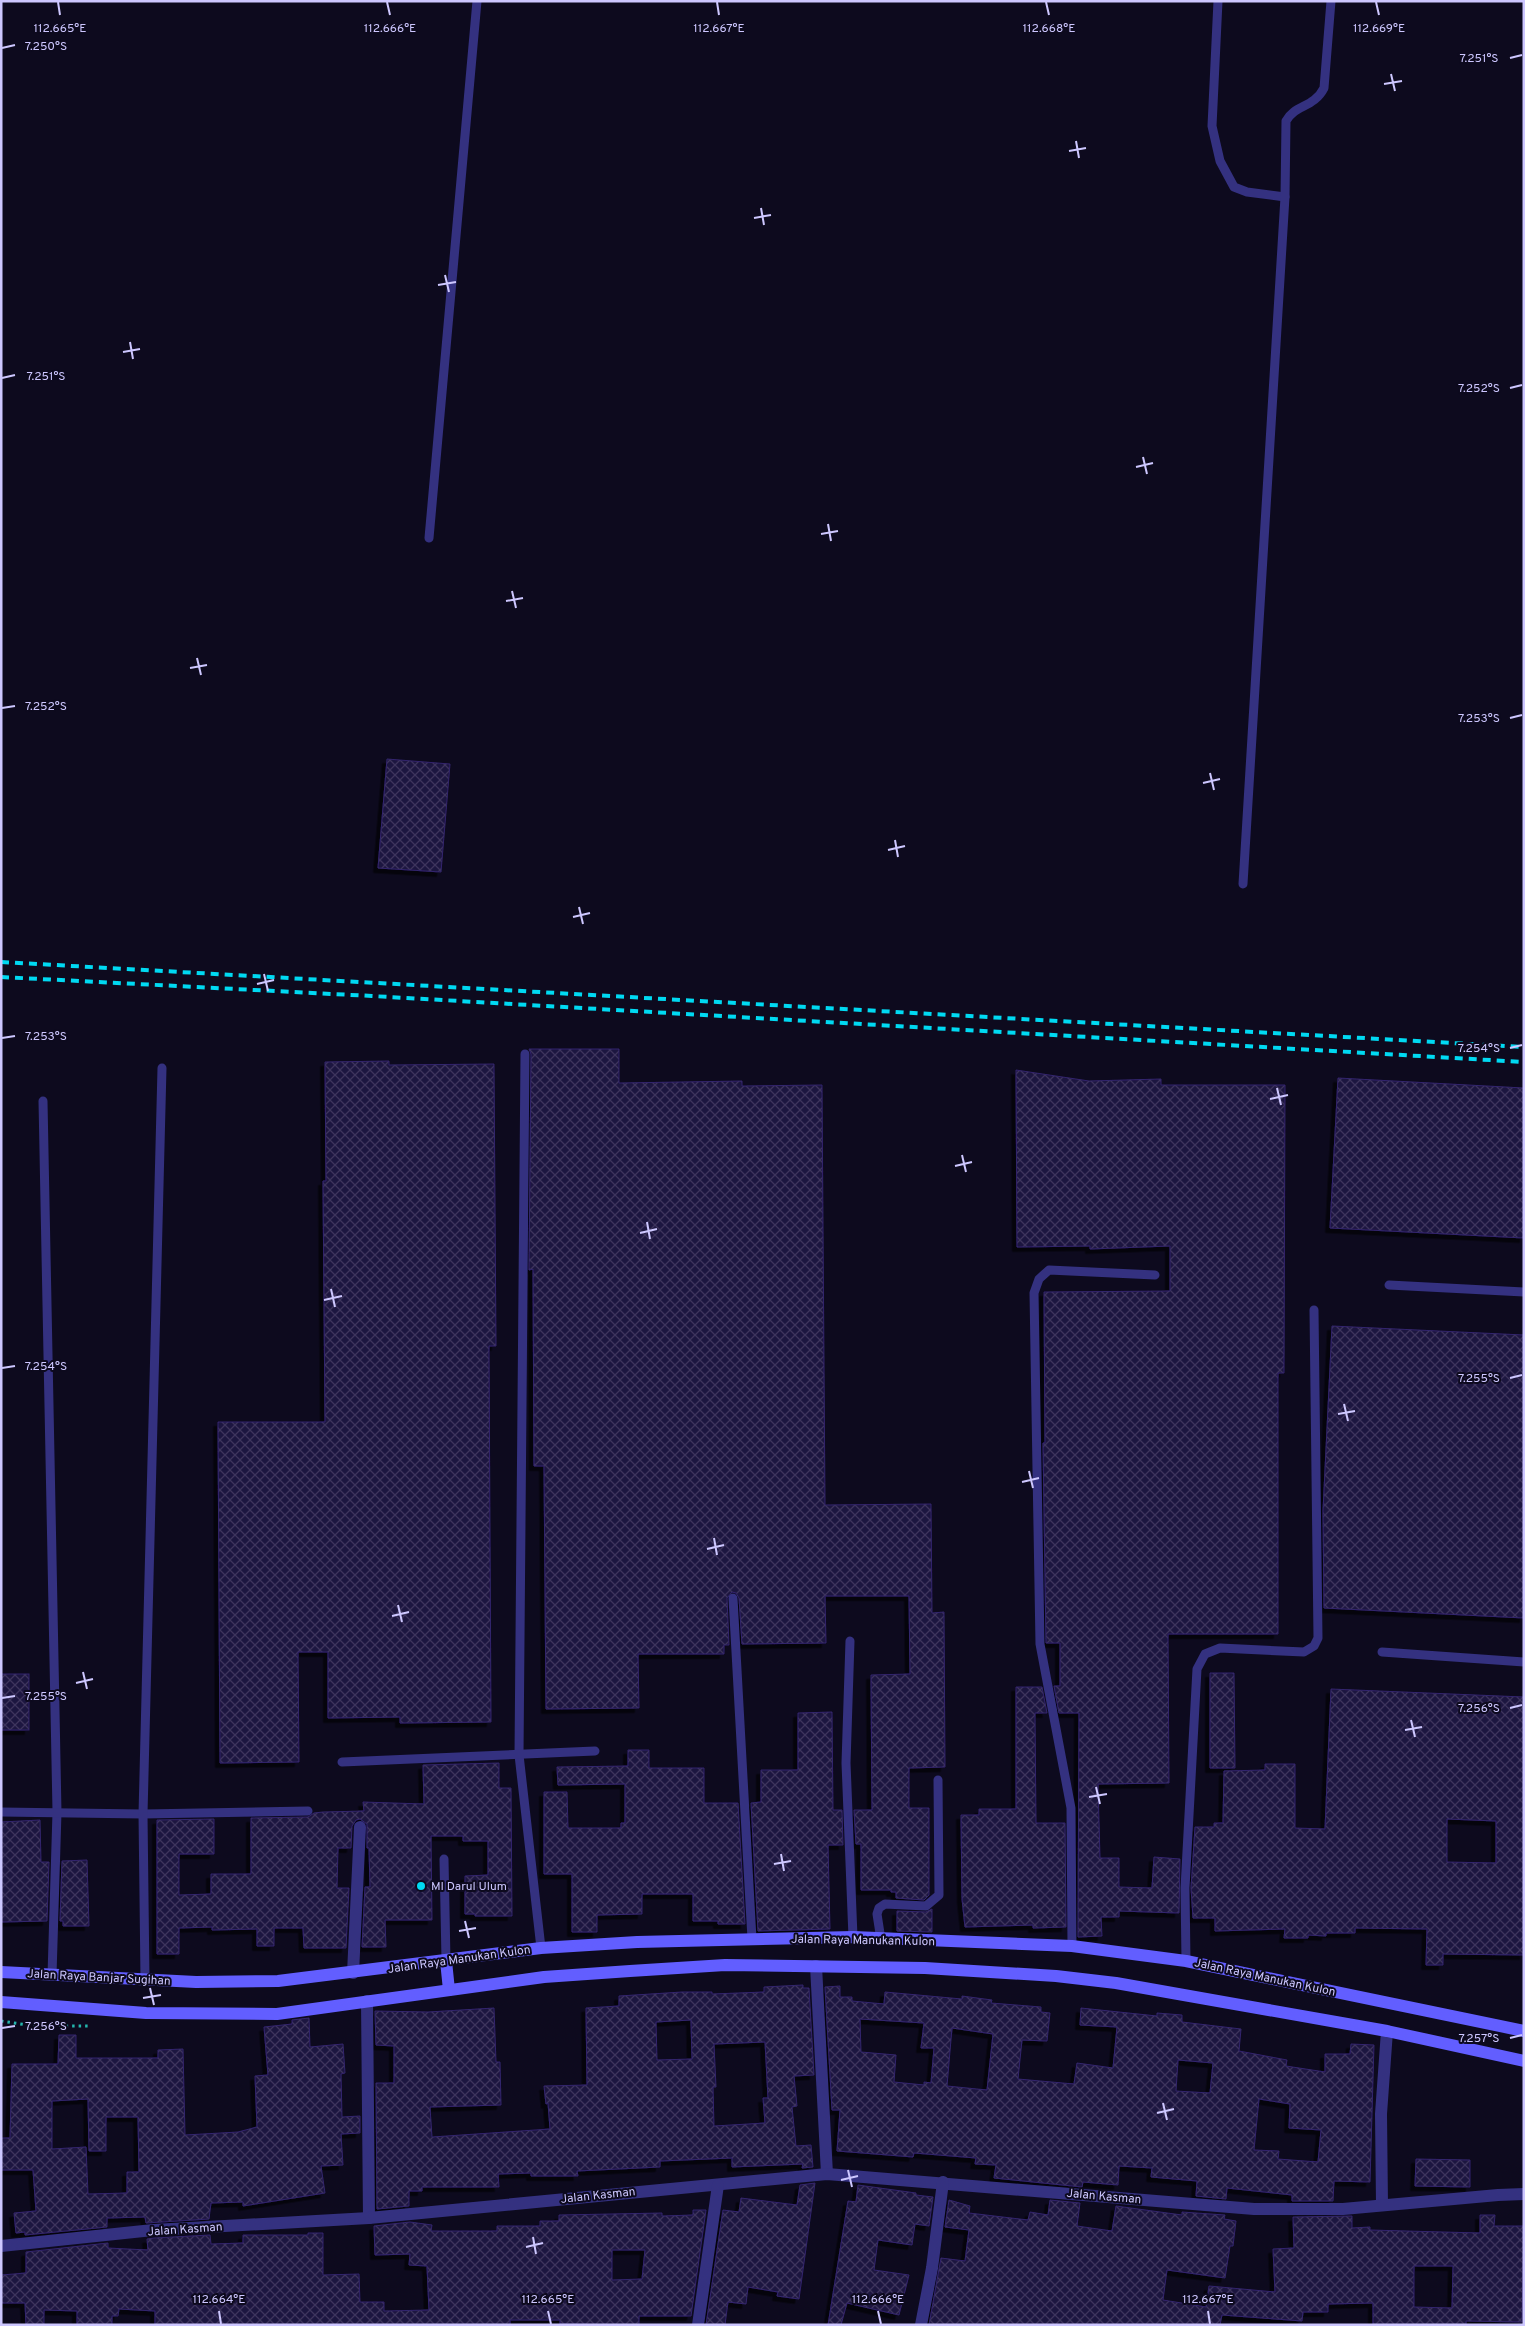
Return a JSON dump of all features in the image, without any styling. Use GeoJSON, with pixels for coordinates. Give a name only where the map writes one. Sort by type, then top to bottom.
{"type":"FeatureCollection","features":[{"type":"Feature","properties":{"kind":"main road","name":"Jalan Raya Manukan Kulon"},"geometry":{"type":"LineString","coordinates":[[196,1982],[278,1981],[541,1948],[637,1942],[853,1937],[881,1940],[1072,1946],[1186,1961],[1524,2031]]}},
{"type":"Feature","properties":{"kind":"main road"},"geometry":{"type":"LineString","coordinates":[[446,1961],[449,1990]]}},
{"type":"Feature","properties":{"kind":"main road"},"geometry":{"type":"LineString","coordinates":[[1,2002],[198,2015],[276,2014],[544,1977],[725,1965],[925,1968],[1056,1976],[1116,1983],[1387,2031],[1524,2061]]}},
{"type":"Feature","properties":{"kind":"main road","name":"Jalan Raya Banjar Sugihan"},"geometry":{"type":"LineString","coordinates":[[1,1972],[196,1982]]}},
{"type":"Feature","properties":{"kind":"street"},"geometry":{"type":"LineString","coordinates":[[353,1973],[360,1827]]}},
{"type":"Feature","properties":{"kind":"street"},"geometry":{"type":"LineString","coordinates":[[816,1966],[827,2174]]}},
{"type":"Feature","properties":{"kind":"street"},"geometry":{"type":"LineString","coordinates":[[367,2001],[369,2218]]}},
{"type":"Feature","properties":{"kind":"street"},"geometry":{"type":"LineString","coordinates":[[1382,2205],[1381,2114],[1387,2031]]}},
{"type":"Feature","properties":{"kind":"street","name":"Jalan Kasman"},"geometry":{"type":"LineString","coordinates":[[1,2246],[152,2230],[369,2218],[827,2174],[943,2182],[1254,2209],[1343,2209],[1524,2194]]}},
{"type":"Feature","properties":{"kind":"street"},"geometry":{"type":"LineString","coordinates":[[921,2325],[932,2268],[943,2182]]}},
{"type":"Feature","properties":{"kind":"street"},"geometry":{"type":"LineString","coordinates":[[698,2325],[718,2185]]}},
{"type":"Feature","properties":{"kind":"lane"},"geometry":{"type":"LineString","coordinates":[[429,538],[477,1]]}},
{"type":"Feature","properties":{"kind":"lane"},"geometry":{"type":"LineString","coordinates":[[1218,1],[1212,126],[1220,161],[1234,187],[1247,192],[1284,197]]}},
{"type":"Feature","properties":{"kind":"lane"},"geometry":{"type":"LineString","coordinates":[[1243,884],[1284,197],[1286,121],[1292,113],[1319,97],[1324,88],[1332,1]]}},
{"type":"Feature","properties":{"kind":"lane"},"geometry":{"type":"LineString","coordinates":[[525,1054],[519,1755],[541,1948]]}},
{"type":"Feature","properties":{"kind":"lane"},"geometry":{"type":"LineString","coordinates":[[145,1980],[143,1814],[162,1068]]}},
{"type":"Feature","properties":{"kind":"lane"},"geometry":{"type":"LineString","coordinates":[[43,1101],[57,1812],[52,1975]]}},
{"type":"Feature","properties":{"kind":"lane"},"geometry":{"type":"LineString","coordinates":[[1072,1946],[1071,1808],[1040,1644],[1034,1293],[1039,1279],[1049,1270],[1155,1275]]}},
{"type":"Feature","properties":{"kind":"lane"},"geometry":{"type":"LineString","coordinates":[[1389,1285],[1524,1292]]}},
{"type":"Feature","properties":{"kind":"lane"},"geometry":{"type":"LineString","coordinates":[[1186,1961],[1185,1888],[1197,1668],[1205,1654],[1220,1648],[1304,1652],[1314,1646],[1318,1638],[1314,1310]]}},
{"type":"Feature","properties":{"kind":"lane"},"geometry":{"type":"LineString","coordinates":[[733,1598],[752,1939]]}},
{"type":"Feature","properties":{"kind":"lane"},"geometry":{"type":"LineString","coordinates":[[850,1641],[846,1763],[853,1937]]}},
{"type":"Feature","properties":{"kind":"lane"},"geometry":{"type":"LineString","coordinates":[[1382,1652],[1524,1662]]}},
{"type":"Feature","properties":{"kind":"lane"},"geometry":{"type":"LineString","coordinates":[[342,1762],[595,1751]]}},
{"type":"Feature","properties":{"kind":"lane"},"geometry":{"type":"LineString","coordinates":[[881,1940],[877,1914],[879,1908],[885,1904],[926,1906],[939,1895],[938,1780]]}},
{"type":"Feature","properties":{"kind":"lane"},"geometry":{"type":"LineString","coordinates":[[1,1812],[143,1814],[308,1812]]}},
{"type":"Feature","properties":{"kind":"lane"},"geometry":{"type":"LineString","coordinates":[[444,1859],[446,1961]]}},
{"type":"Feature","properties":{"kind":"building"},"geometry":{"type":"Polygon","coordinates":[[[387,759],[450,764],[441,872],[378,868],[387,759]]]}},
{"type":"Feature","properties":{"kind":"building"},"geometry":{"type":"Polygon","coordinates":[[[529,1049],[619,1049],[619,1083],[742,1081],[742,1086],[822,1085],[825,1505],[931,1504],[932,1613],[944,1612],[945,1767],[909,1768],[909,1808],[929,1808],[929,1895],[924,1900],[896,1898],[896,1892],[891,1892],[891,1890],[861,1890],[861,1844],[856,1844],[854,1810],[872,1810],[871,1675],[910,1674],[909,1596],[825,1596],[826,1643],[742,1644],[739,1598],[736,1593],[732,1592],[727,1598],[729,1645],[724,1645],[724,1654],[638,1654],[639,1708],[546,1709],[544,1466],[534,1466],[533,1269],[529,1270],[531,1054],[529,1049]]]}},
{"type":"Feature","properties":{"kind":"building"},"geometry":{"type":"Polygon","coordinates":[[[389,1061],[389,1065],[494,1064],[496,1346],[489,1346],[491,1722],[400,1723],[400,1717],[328,1718],[328,1652],[298,1652],[299,1762],[220,1763],[218,1422],[325,1422],[323,1181],[326,1181],[325,1062],[389,1061]]]}},
{"type":"Feature","properties":{"kind":"building"},"geometry":{"type":"Polygon","coordinates":[[[1016,1070],[1089,1081],[1161,1079],[1161,1085],[1285,1085],[1284,1373],[1278,1373],[1278,1634],[1168,1634],[1169,1783],[1098,1784],[1100,1858],[1119,1858],[1119,1887],[1152,1888],[1154,1857],[1180,1859],[1179,1913],[1119,1911],[1119,1917],[1101,1917],[1102,1936],[1078,1937],[1079,1713],[1059,1713],[1054,1686],[1060,1686],[1060,1643],[1046,1643],[1043,1443],[1045,1443],[1044,1292],[1170,1291],[1170,1246],[1090,1249],[1090,1246],[1017,1247],[1016,1070]]]}},
{"type":"Feature","properties":{"kind":"building"},"geometry":{"type":"Polygon","coordinates":[[[1338,1078],[1524,1088],[1524,1238],[1330,1228],[1338,1078]]]}},
{"type":"Feature","properties":{"kind":"building"},"geometry":{"type":"Polygon","coordinates":[[[1332,1326],[1524,1335],[1524,1618],[1324,1608],[1323,1511],[1332,1326]]]}},
{"type":"Feature","properties":{"kind":"building"},"geometry":{"type":"Polygon","coordinates":[[[1210,1673],[1234,1673],[1235,1768],[1210,1768],[1210,1673]]]}},
{"type":"Feature","properties":{"kind":"building"},"geometry":{"type":"Polygon","coordinates":[[[1,1674],[29,1674],[29,1730],[1,1730],[1,1674]]]}},
{"type":"Feature","properties":{"kind":"building"},"geometry":{"type":"Polygon","coordinates":[[[1016,1687],[1042,1687],[1047,1713],[1035,1713],[1036,1823],[1065,1823],[1066,1927],[1033,1928],[1033,1925],[965,1927],[962,1899],[961,1815],[979,1815],[979,1809],[1016,1809],[1016,1687]]]}},
{"type":"Feature","properties":{"kind":"building"},"geometry":{"type":"Polygon","coordinates":[[[1331,1689],[1524,1697],[1524,1955],[1443,1954],[1443,1965],[1426,1965],[1427,1929],[1355,1928],[1355,1933],[1326,1933],[1326,1936],[1308,1935],[1308,1938],[1284,1938],[1285,1929],[1215,1931],[1215,1918],[1193,1918],[1191,1888],[1195,1827],[1214,1827],[1214,1823],[1223,1823],[1224,1771],[1265,1770],[1265,1764],[1295,1764],[1295,1828],[1325,1829],[1331,1689]],[[1447,1819],[1447,1862],[1496,1863],[1496,1821],[1447,1819]]]}},
{"type":"Feature","properties":{"kind":"building"},"geometry":{"type":"Polygon","coordinates":[[[832,1712],[833,1810],[842,1810],[843,1845],[828,1845],[830,1929],[758,1931],[751,1803],[761,1802],[761,1770],[798,1770],[798,1713],[832,1712]]]}},
{"type":"Feature","properties":{"kind":"building"},"geometry":{"type":"Polygon","coordinates":[[[628,1750],[649,1750],[649,1768],[704,1768],[704,1803],[738,1803],[745,1924],[718,1924],[718,1921],[693,1921],[693,1894],[642,1894],[642,1914],[597,1915],[597,1932],[572,1932],[572,1874],[544,1874],[544,1792],[567,1792],[568,1828],[621,1828],[621,1823],[625,1823],[625,1784],[558,1785],[557,1767],[628,1766],[628,1750]]]}},
{"type":"Feature","properties":{"kind":"building"},"geometry":{"type":"Polygon","coordinates":[[[499,1763],[499,1788],[511,1788],[512,1916],[475,1916],[475,1914],[465,1914],[465,1876],[488,1875],[488,1841],[463,1841],[463,1836],[431,1836],[432,1920],[385,1920],[386,1947],[362,1947],[365,1887],[370,1887],[367,1824],[360,1819],[356,1820],[352,1826],[351,1848],[338,1848],[337,1888],[349,1888],[346,1948],[304,1948],[303,1928],[274,1928],[274,1946],[257,1946],[257,1929],[212,1930],[212,1927],[179,1928],[179,1954],[157,1954],[157,1820],[214,1819],[214,1854],[179,1854],[179,1895],[211,1894],[211,1874],[251,1874],[251,1818],[308,1817],[314,1813],[323,1812],[364,1811],[363,1802],[424,1804],[423,1765],[499,1763]]]}},
{"type":"Feature","properties":{"kind":"building"},"geometry":{"type":"Polygon","coordinates":[[[40,1820],[41,1862],[49,1862],[47,1921],[1,1922],[1,1822],[40,1820]]]}},
{"type":"Feature","properties":{"kind":"building"},"geometry":{"type":"Polygon","coordinates":[[[87,1860],[89,1926],[63,1926],[63,1921],[60,1921],[62,1861],[87,1860]]]}},
{"type":"Feature","properties":{"kind":"building"},"geometry":{"type":"Polygon","coordinates":[[[932,1909],[932,1932],[897,1931],[897,1911],[926,1912],[932,1909]]]}},
{"type":"Feature","properties":{"kind":"building"},"geometry":{"type":"Polygon","coordinates":[[[803,1985],[803,1988],[809,1988],[814,2075],[794,2076],[797,2106],[792,2107],[796,2146],[811,2145],[813,2167],[802,2168],[803,2164],[732,2167],[732,2158],[660,2161],[660,2167],[577,2171],[578,2176],[531,2176],[531,2173],[498,2174],[499,2187],[422,2187],[422,2191],[409,2191],[409,2206],[377,2209],[376,2083],[394,2083],[394,2046],[376,2045],[375,2011],[428,2012],[494,2008],[496,2062],[500,2062],[501,2105],[430,2107],[432,2137],[550,2129],[548,2103],[546,2104],[544,2086],[587,2085],[586,2008],[619,2006],[619,1996],[682,1992],[712,1992],[712,1994],[764,1992],[764,1987],[803,1985]],[[691,2020],[656,2022],[657,2060],[692,2059],[691,2020]],[[765,2042],[714,2044],[716,2087],[713,2087],[714,2126],[765,2123],[763,2098],[768,2098],[765,2042]]]}},
{"type":"Feature","properties":{"kind":"building"},"geometry":{"type":"Polygon","coordinates":[[[840,1986],[840,1997],[852,1997],[852,2001],[884,2004],[885,1992],[962,1999],[962,1996],[992,2000],[991,2003],[1041,2007],[1041,2012],[1050,2013],[1047,2041],[1022,2040],[1018,2079],[1074,2084],[1077,2063],[1113,2068],[1117,2027],[1080,2025],[1081,2008],[1157,2016],[1157,2013],[1182,2015],[1182,2022],[1241,2029],[1239,2051],[1287,2060],[1286,2066],[1325,2072],[1325,2054],[1350,2054],[1351,2044],[1374,2045],[1370,2182],[1334,2181],[1333,2201],[1292,2201],[1292,2195],[1227,2188],[1226,2199],[1196,2196],[1197,2181],[1151,2177],[1152,2168],[1119,2166],[1118,2185],[1083,2182],[1082,2187],[994,2178],[996,2165],[975,2164],[976,2158],[914,2153],[913,2157],[837,2151],[840,2110],[832,2110],[825,1987],[840,1986]],[[860,2019],[861,2052],[896,2055],[894,2082],[924,2085],[924,2082],[931,2083],[934,2048],[921,2048],[924,2023],[860,2019]],[[952,2028],[947,2086],[987,2090],[993,2034],[952,2028]],[[1178,2060],[1176,2091],[1210,2093],[1213,2063],[1178,2060]],[[1259,2099],[1254,2150],[1279,2151],[1278,2159],[1318,2162],[1321,2130],[1289,2128],[1290,2104],[1259,2099]]]}},
{"type":"Feature","properties":{"kind":"building"},"geometry":{"type":"Polygon","coordinates":[[[309,2018],[310,2047],[343,2044],[345,2073],[341,2074],[342,2117],[360,2116],[360,2133],[341,2134],[343,2165],[321,2166],[325,2193],[243,2206],[243,2202],[211,2203],[209,2219],[146,2223],[145,2217],[107,2218],[107,2227],[25,2235],[25,2232],[16,2233],[14,2213],[36,2211],[33,2170],[1,2170],[1,2138],[10,2138],[12,2064],[58,2064],[59,2035],[76,2035],[76,2058],[158,2058],[158,2050],[183,2049],[185,2135],[238,2132],[257,2127],[255,2076],[268,2075],[264,2027],[292,2024],[292,2020],[309,2018]],[[88,2099],[52,2101],[52,2149],[86,2147],[88,2194],[127,2193],[127,2172],[139,2172],[138,2117],[106,2117],[106,2151],[89,2151],[88,2099]]]}},
{"type":"Feature","properties":{"kind":"building"},"geometry":{"type":"Polygon","coordinates":[[[1416,2159],[1470,2160],[1470,2187],[1415,2186],[1416,2159]]]}},
{"type":"Feature","properties":{"kind":"building"},"geometry":{"type":"Polygon","coordinates":[[[815,2183],[799,2299],[777,2296],[778,2292],[748,2287],[746,2304],[728,2302],[725,2325],[706,2325],[723,2210],[739,2212],[741,2198],[797,2205],[800,2185],[815,2183]]]}},
{"type":"Feature","properties":{"kind":"building"},"geometry":{"type":"Polygon","coordinates":[[[858,2185],[933,2197],[929,2226],[915,2224],[912,2245],[878,2240],[874,2270],[909,2275],[899,2315],[847,2303],[841,2325],[828,2325],[848,2201],[856,2202],[858,2185]]]}},
{"type":"Feature","properties":{"kind":"building"},"geometry":{"type":"Polygon","coordinates":[[[949,2200],[970,2206],[969,2213],[1028,2220],[1030,2212],[1048,2215],[1050,2200],[1080,2203],[1077,2226],[1112,2231],[1116,2206],[1182,2215],[1182,2212],[1225,2215],[1224,2219],[1236,2221],[1233,2246],[1230,2246],[1225,2278],[1167,2270],[1163,2300],[1206,2307],[1209,2286],[1275,2292],[1273,2249],[1294,2248],[1293,2217],[1352,2216],[1352,2228],[1370,2227],[1370,2230],[1480,2233],[1480,2215],[1495,2215],[1494,2226],[1524,2226],[1522,2322],[1466,2321],[1466,2325],[1373,2325],[1373,2303],[1328,2304],[1328,2312],[1303,2312],[1302,2321],[1222,2315],[1220,2325],[929,2325],[941,2258],[965,2261],[969,2230],[945,2227],[949,2200]],[[1414,2266],[1414,2307],[1452,2308],[1453,2266],[1414,2266]]]}},
{"type":"Feature","properties":{"kind":"building"},"geometry":{"type":"Polygon","coordinates":[[[693,2210],[706,2210],[691,2316],[639,2316],[639,2325],[560,2324],[560,2320],[510,2320],[510,2325],[155,2325],[155,2311],[119,2309],[118,2316],[112,2316],[112,2325],[77,2325],[77,2311],[44,2310],[44,2325],[26,2325],[25,2303],[1,2303],[1,2275],[26,2273],[26,2252],[108,2243],[108,2248],[148,2250],[147,2239],[154,2238],[210,2235],[211,2244],[243,2243],[243,2235],[308,2235],[308,2233],[323,2233],[323,2275],[359,2274],[360,2302],[384,2302],[384,2311],[429,2310],[427,2266],[409,2265],[410,2254],[375,2255],[374,2226],[410,2222],[432,2225],[431,2231],[497,2231],[497,2226],[540,2226],[540,2221],[559,2221],[559,2215],[662,2213],[662,2216],[693,2215],[693,2210]],[[612,2250],[612,2280],[642,2279],[645,2250],[612,2250]]]}},
{"type":"Feature","properties":{"kind":"railway"},"geometry":{"type":"LineString","coordinates":[[1,962],[1524,1047]]}},
{"type":"Feature","properties":{"kind":"railway"},"geometry":{"type":"LineString","coordinates":[[1,977],[372,996],[1524,1062]]}},
{"type":"Feature","properties":{"kind":"place","name":"MI Darul Ulum"},"geometry":{"type":"Point","coordinates":[421,1886]}}]}
